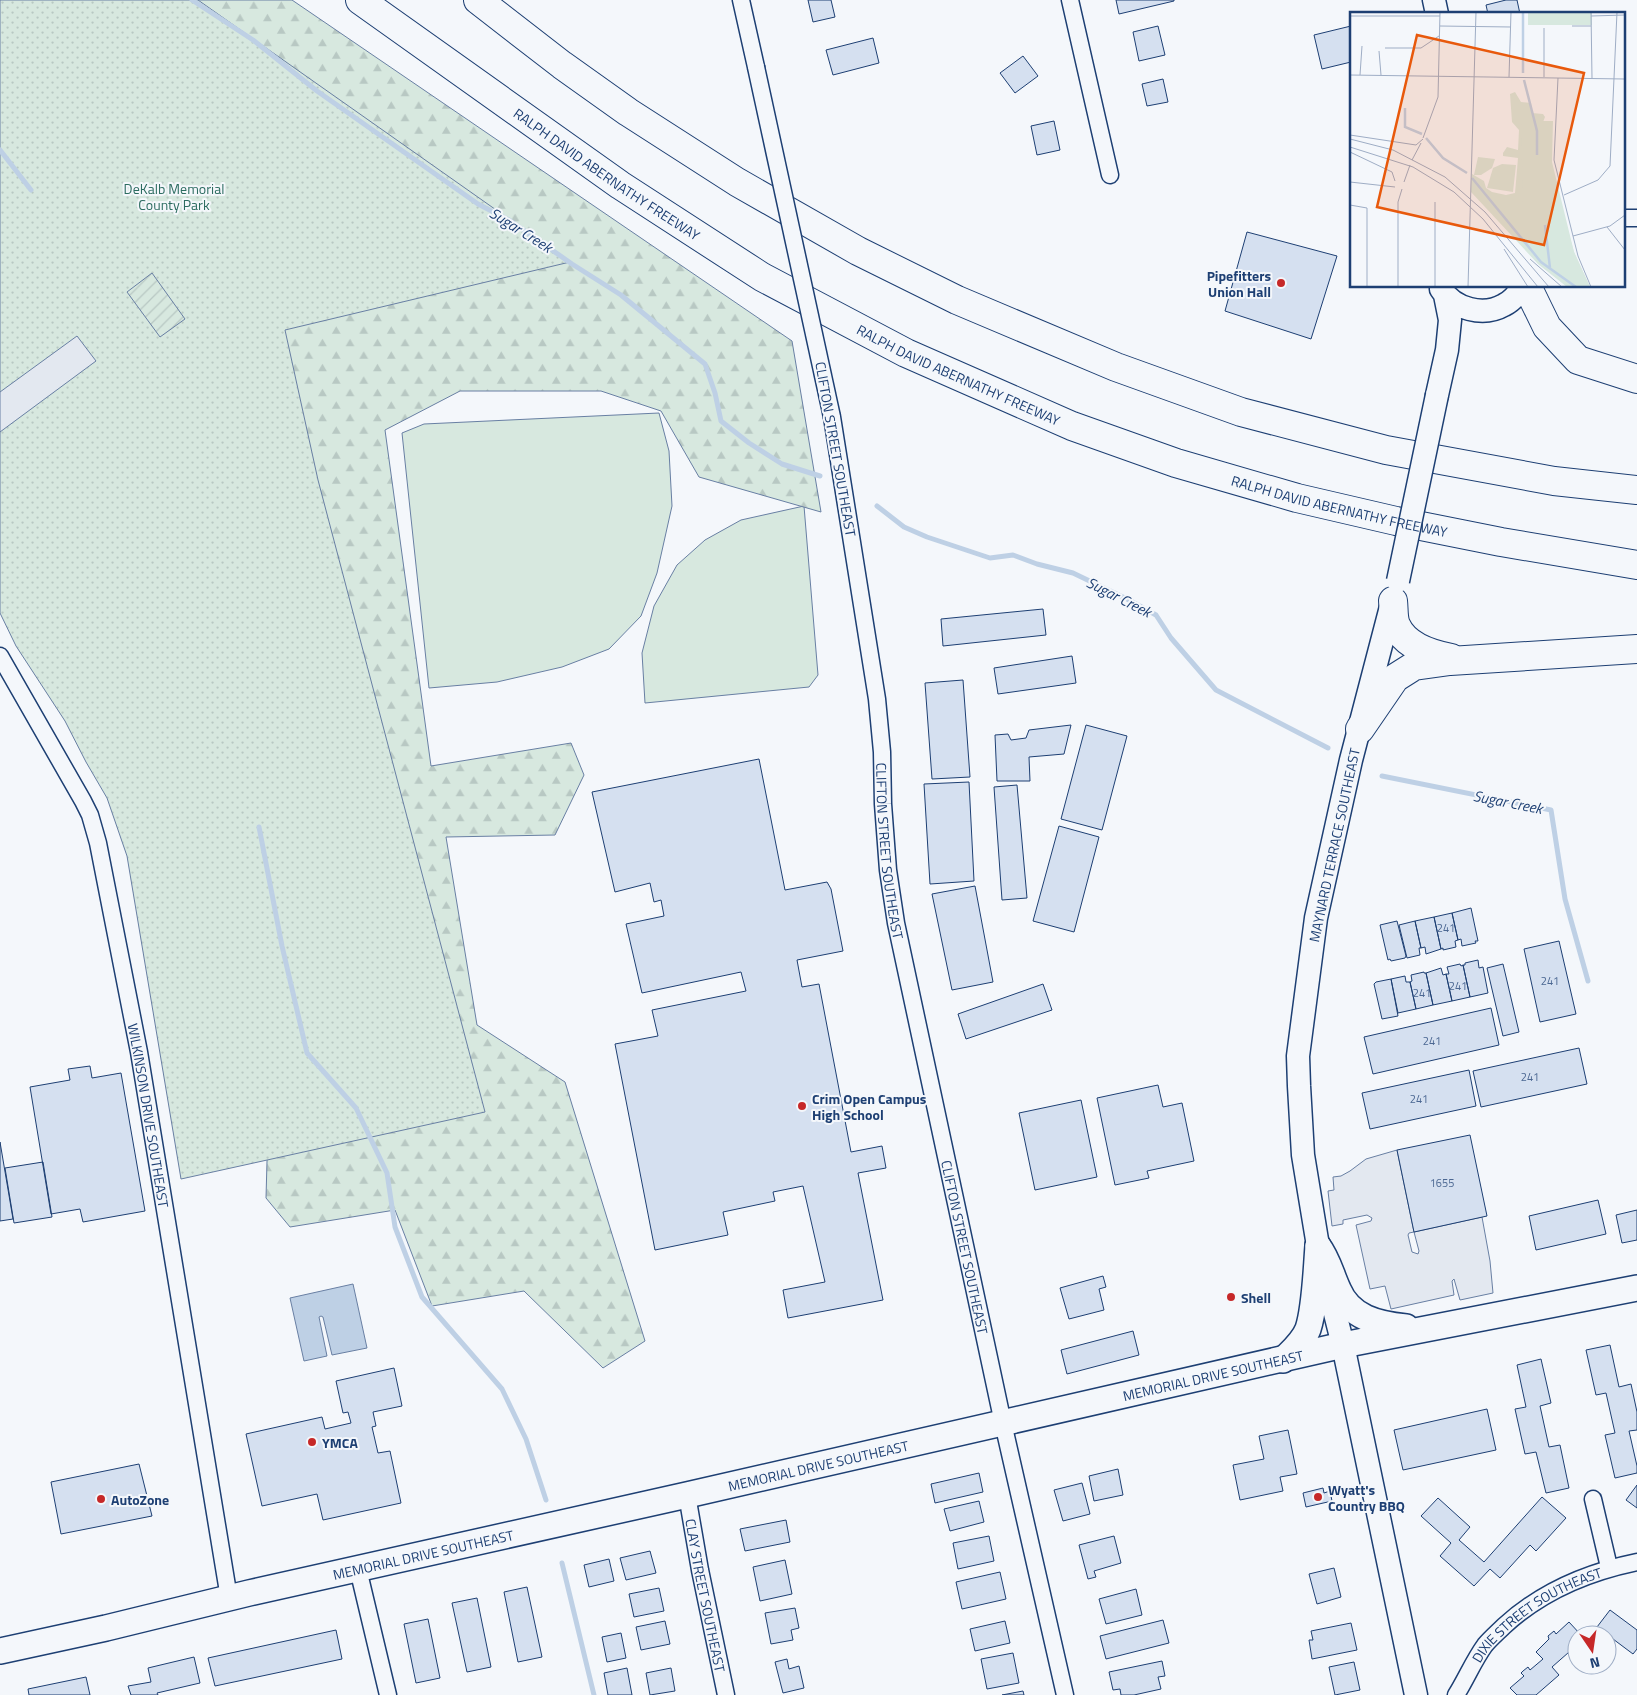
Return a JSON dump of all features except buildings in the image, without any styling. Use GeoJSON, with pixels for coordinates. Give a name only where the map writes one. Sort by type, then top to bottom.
{"type":"FeatureCollection","features":[{"type":"Feature","properties":{"kind":"highway"},"geometry":{"type":"LineString","coordinates":[[478,0],[562,65],[620,106],[737,182],[858,251],[975,308],[1116,367],[1241,412],[1386,450],[1554,480],[1637,490]]}},
{"type":"Feature","properties":{"kind":"highway","name":"RALPH DAVID ABERNATHY FREEWAY"},"geometry":{"type":"LineString","coordinates":[[362,1],[636,196],[762,277],[906,354],[1072,426],[1176,463],[1297,498],[1396,521],[1501,542],[1637,565]]}},
{"type":"Feature","properties":{"kind":"highway"},"geometry":{"type":"LineString","coordinates":[[1526,288],[1547,326],[1578,360],[1637,379]]}},
{"type":"Feature","properties":{"kind":"highway"},"geometry":{"type":"LineString","coordinates":[[1396,591],[1395,623],[1403,638],[1416,647],[1430,652],[1448,658],[1465,660]]}},
{"type":"Feature","properties":{"kind":"highway"},"geometry":{"type":"LineString","coordinates":[[1360,729],[1395,678],[1414,666],[1465,660],[1637,649]]}},
{"type":"Feature","properties":{"kind":"main road"},"geometry":{"type":"LineString","coordinates":[[1318,1246],[1326,1256],[1338,1290],[1348,1306],[1362,1317],[1378,1323],[1428,1328]]}},
{"type":"Feature","properties":{"kind":"main road"},"geometry":{"type":"LineString","coordinates":[[1283,1360],[1299,1344],[1307,1330],[1312,1308],[1318,1246]]}},
{"type":"Feature","properties":{"kind":"main road","name":"MEMORIAL DRIVE SOUTHEAST"},"geometry":{"type":"LineString","coordinates":[[0,1651],[1283,1360],[1342,1345],[1637,1288]]}},
{"type":"Feature","properties":{"kind":"street","name":"CLIFTON STREET SOUTHEAST"},"geometry":{"type":"LineString","coordinates":[[741,0],[832,417],[877,699],[882,752],[888,870],[896,923],[1003,1423],[1065,1695]]}},
{"type":"Feature","properties":{"kind":"street"},"geometry":{"type":"LineString","coordinates":[[1070,0],[1110,175]]}},
{"type":"Feature","properties":{"kind":"street"},"geometry":{"type":"LineString","coordinates":[[1624,218],[1637,218]]}},
{"type":"Feature","properties":{"kind":"street","name":"MAYNARD TERRACE SOUTHEAST"},"geometry":{"type":"LineString","coordinates":[[1447,350],[1466,326],[1488,311],[1503,306],[1523,288]]}},
{"type":"Feature","properties":{"kind":"street"},"geometry":{"type":"LineString","coordinates":[[1442,290],[1458,305],[1472,310],[1488,311]]}},
{"type":"Feature","properties":{"kind":"street","name":"MAYNARD TERRACE SOUTHEAST"},"geometry":{"type":"LineString","coordinates":[[1416,1695],[1342,1345],[1318,1246],[1304,1154],[1298,1086],[1298,1056],[1316,918],[1351,760],[1396,591],[1447,350],[1450,320],[1442,290]]}},
{"type":"Feature","properties":{"kind":"street","name":"WILKINSON DRIVE SOUTHEAST"},"geometry":{"type":"LineString","coordinates":[[0,656],[83,801],[90,815],[98,843],[139,1052],[229,1598]]}},
{"type":"Feature","properties":{"kind":"street","name":"CLAY STREET SOUTHEAST"},"geometry":{"type":"LineString","coordinates":[[688,1495],[700,1570],[726,1695]]}},
{"type":"Feature","properties":{"kind":"street"},"geometry":{"type":"LineString","coordinates":[[1593,1499],[1609,1567]]}},
{"type":"Feature","properties":{"kind":"street","name":"DIXIE STREET SOUTHEAST"},"geometry":{"type":"LineString","coordinates":[[1456,1695],[1484,1647],[1513,1619],[1542,1597],[1569,1582],[1609,1567],[1637,1562]]}},
{"type":"Feature","properties":{"kind":"street"},"geometry":{"type":"LineString","coordinates":[[358,1569],[388,1695]]}},
{"type":"Feature","properties":{"kind":"green space","name":"DeKalb Memorial County Park"},"geometry":{"type":"Polygon","coordinates":[[[0,0],[292,0],[792,341],[821,512],[699,477],[661,411],[601,391],[460,391],[385,430],[431,766],[571,743],[584,775],[555,835],[446,837],[477,1025],[565,1082],[645,1341],[603,1368],[524,1291],[432,1306],[395,1210],[290,1227],[266,1198],[268,1125],[0,0]]]}},
{"type":"Feature","properties":{"kind":"green space","name":"DeKalb Memorial County Park"},"geometry":{"type":"Polygon","coordinates":[[[0,0],[198,0],[570,262],[285,330],[318,480],[485,1112],[181,1179],[127,856],[107,798],[65,721],[16,646],[0,613],[0,0]]]}},
{"type":"Feature","properties":{"kind":"green space"},"geometry":{"type":"Polygon","coordinates":[[[152,273],[185,319],[160,337],[127,292],[152,273]]]}},
{"type":"Feature","properties":{"kind":"green space"},"geometry":{"type":"Polygon","coordinates":[[[659,413],[669,451],[672,506],[657,573],[641,616],[609,649],[562,667],[497,682],[429,688],[402,433],[424,424],[659,413]]]}},
{"type":"Feature","properties":{"kind":"green space"},"geometry":{"type":"Polygon","coordinates":[[[804,506],[818,675],[809,687],[645,703],[642,653],[654,606],[677,565],[705,540],[741,520],[804,506]]]}},
{"type":"Feature","properties":{"kind":"shaded area"},"geometry":{"type":"Polygon","coordinates":[[[77,336],[96,361],[0,432],[0,392],[77,336]]]}},
{"type":"Feature","properties":{"kind":"shaded area"},"geometry":{"type":"Polygon","coordinates":[[[1397,1150],[1414,1232],[1482,1217],[1490,1261],[1493,1293],[1460,1300],[1454,1279],[1452,1281],[1454,1295],[1391,1309],[1385,1286],[1370,1289],[1356,1225],[1371,1221],[1372,1218],[1367,1215],[1343,1220],[1343,1224],[1332,1226],[1328,1191],[1334,1190],[1333,1177],[1341,1176],[1366,1159],[1397,1150]],[[1414,1232],[1409,1233],[1412,1252],[1418,1254],[1419,1251],[1414,1232]]]}},
{"type":"Feature","properties":{"kind":"water"},"geometry":{"type":"Polygon","coordinates":[[[353,1284],[367,1348],[332,1355],[323,1317],[321,1316],[319,1317],[327,1356],[304,1361],[290,1298],[353,1284]]]}},
{"type":"Feature","properties":{"kind":"waterway","name":"Sugar Creek"},"geometry":{"type":"LineString","coordinates":[[192,0],[253,40],[317,91],[478,204],[509,220],[572,264],[621,295],[705,364],[715,393],[721,421],[749,443],[782,464],[820,476]]}},
{"type":"Feature","properties":{"kind":"waterway"},"geometry":{"type":"LineString","coordinates":[[0,150],[31,190]]}},
{"type":"Feature","properties":{"kind":"waterway","name":"Sugar Creek"},"geometry":{"type":"LineString","coordinates":[[877,506],[904,527],[927,537],[990,558],[1013,555],[1037,564],[1073,573],[1127,599],[1156,615],[1171,638],[1216,690],[1328,748]]}},
{"type":"Feature","properties":{"kind":"waterway","name":"Sugar Creek"},"geometry":{"type":"LineString","coordinates":[[1382,776],[1551,810],[1565,899],[1588,981]]}},
{"type":"Feature","properties":{"kind":"waterway"},"geometry":{"type":"LineString","coordinates":[[259,827],[282,946],[307,1053],[356,1108],[387,1173],[395,1227],[422,1297],[502,1389],[526,1439],[546,1500]]}},
{"type":"Feature","properties":{"kind":"waterway"},"geometry":{"type":"LineString","coordinates":[[562,1563],[594,1695]]}},
{"type":"Feature","properties":{"kind":"place","name":"Pipefitters Union Hall"},"geometry":{"type":"Point","coordinates":[1281,283]}},
{"type":"Feature","properties":{"kind":"place","name":"Crim Open Campus High School"},"geometry":{"type":"Point","coordinates":[802,1106]}},
{"type":"Feature","properties":{"kind":"place","name":"Shell"},"geometry":{"type":"Point","coordinates":[1231,1297]}},
{"type":"Feature","properties":{"kind":"place","name":"YMCA"},"geometry":{"type":"Point","coordinates":[312,1442]}},
{"type":"Feature","properties":{"kind":"place","name":"Wyatt's Country BBQ"},"geometry":{"type":"Point","coordinates":[1318,1497]}},
{"type":"Feature","properties":{"kind":"place","name":"AutoZone"},"geometry":{"type":"Point","coordinates":[101,1499]}}]}
